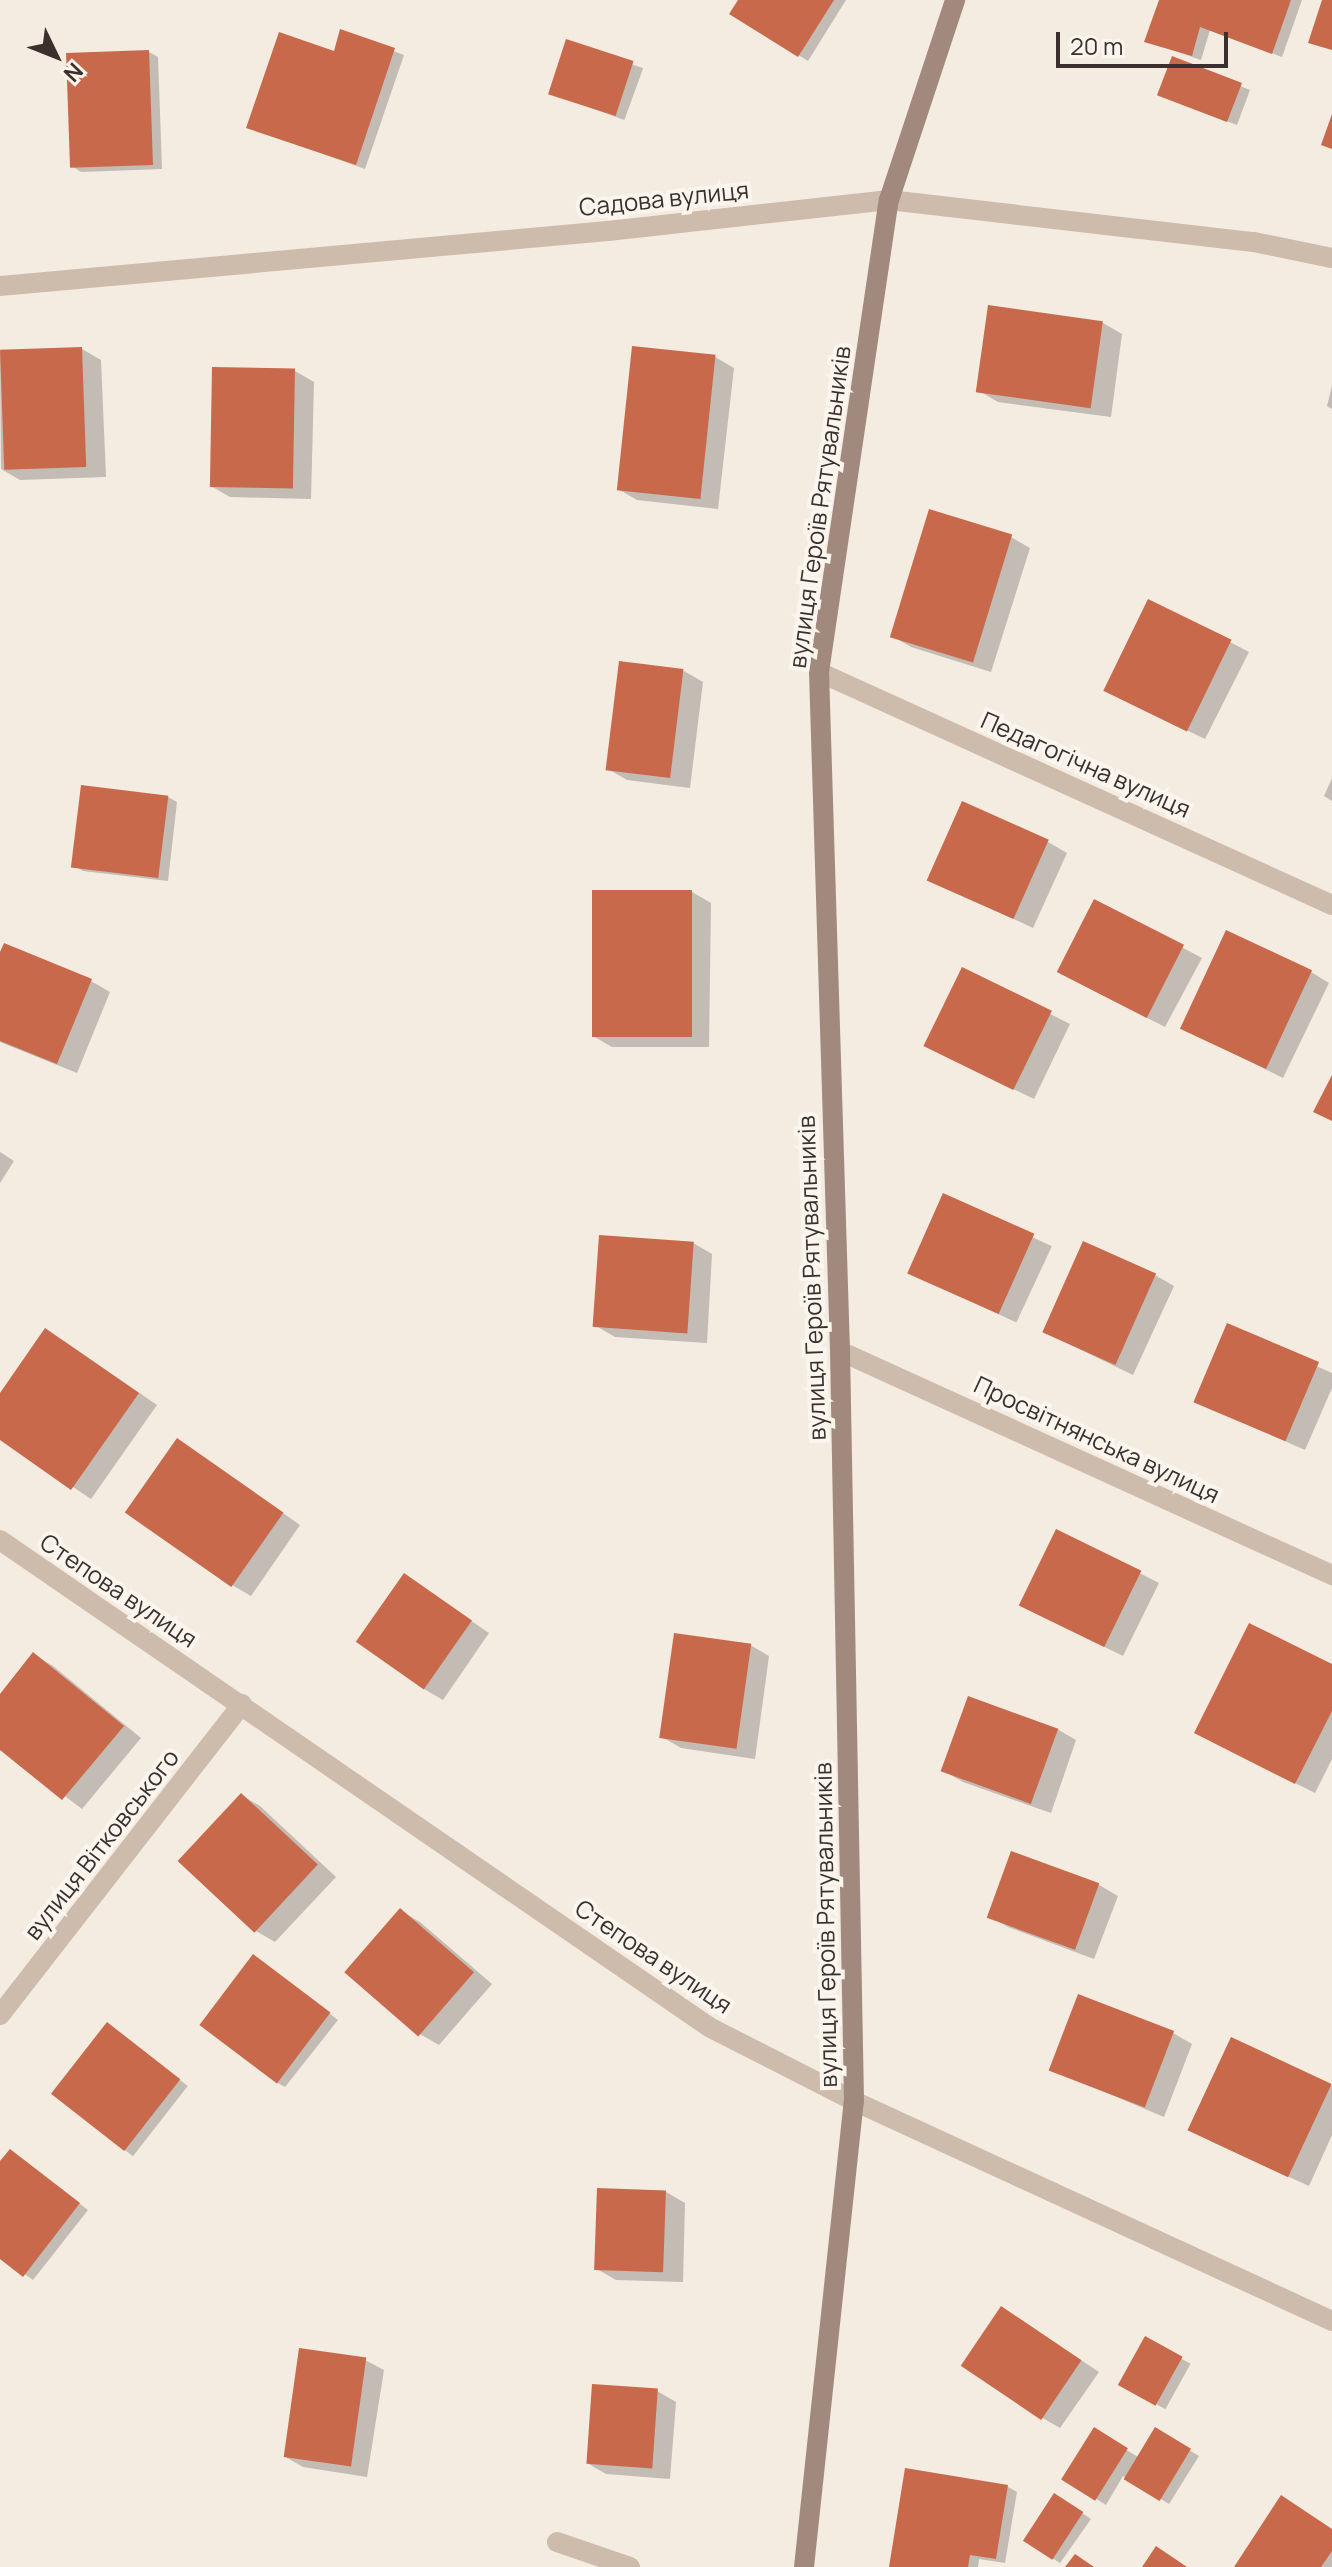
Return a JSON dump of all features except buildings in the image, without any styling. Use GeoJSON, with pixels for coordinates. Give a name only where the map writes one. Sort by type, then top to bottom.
{"type":"FeatureCollection","features":[{"type":"Feature","properties":{"kind":"street","name":"вулиця Героїв Рятувальників"},"geometry":{"type":"LineString","coordinates":[[804,2567],[854,2101],[840,1351],[819,672],[889,200],[955,0]]}},
{"type":"Feature","properties":{"kind":"street","name":"Садова вулиця"},"geometry":{"type":"LineString","coordinates":[[0,286],[608,231],[889,200],[1254,242],[1332,258]]}},
{"type":"Feature","properties":{"kind":"street","name":"Педагогічна вулиця"},"geometry":{"type":"LineString","coordinates":[[819,672],[1332,905]]}},
{"type":"Feature","properties":{"kind":"street","name":"Просвітнянська вулиця"},"geometry":{"type":"LineString","coordinates":[[840,1351],[1332,1575]]}},
{"type":"Feature","properties":{"kind":"street","name":"Степова вулиця"},"geometry":{"type":"LineString","coordinates":[[0,1540],[709,2027],[854,2101],[1332,2321]]}},
{"type":"Feature","properties":{"kind":"street","name":"вулиця Вітковського"},"geometry":{"type":"LineString","coordinates":[[0,2015],[242,1704]]}},
{"type":"Feature","properties":{"kind":"street"},"geometry":{"type":"LineString","coordinates":[[557,2542],[630,2567]]}}]}
